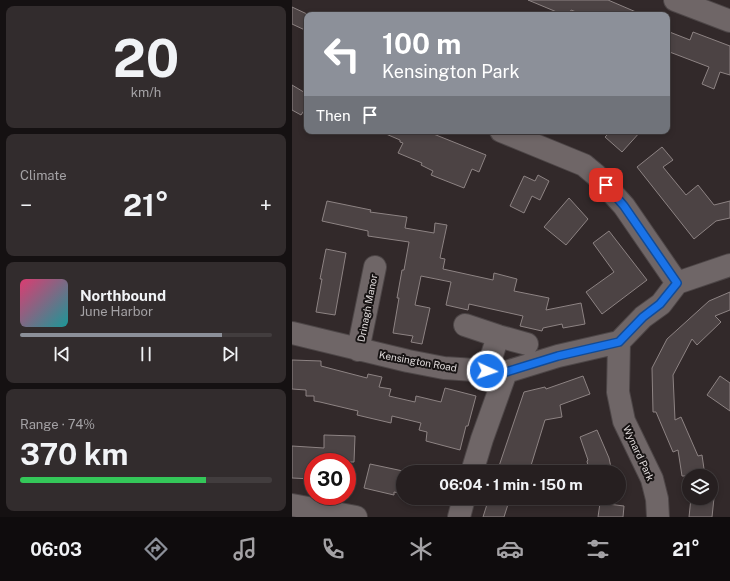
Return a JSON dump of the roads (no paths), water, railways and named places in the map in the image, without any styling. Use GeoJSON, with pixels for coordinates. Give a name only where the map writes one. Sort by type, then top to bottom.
{"type":"FeatureCollection","features":[{"type":"Feature","properties":{"kind":"street"},"geometry":{"type":"LineString","coordinates":[[675,0],[730,21]]}},
{"type":"Feature","properties":{"kind":"street"},"geometry":{"type":"LineString","coordinates":[[508,134],[584,165],[596,175],[624,206],[677,283]]}},
{"type":"Feature","properties":{"kind":"street"},"geometry":{"type":"LineString","coordinates":[[619,342],[643,317],[660,304],[677,283],[730,265]]}},
{"type":"Feature","properties":{"kind":"street","name":"Drinagh Manor"},"geometry":{"type":"LineString","coordinates":[[358,350],[375,266]]}},
{"type":"Feature","properties":{"kind":"street"},"geometry":{"type":"LineString","coordinates":[[465,325],[527,344]]}},
{"type":"Feature","properties":{"kind":"street","name":"Kensington Road"},"geometry":{"type":"LineString","coordinates":[[292,333],[358,350],[444,368],[497,372],[619,342]]}},
{"type":"Feature","properties":{"kind":"street"},"geometry":{"type":"LineString","coordinates":[[474,465],[482,439],[497,372],[498,336]]}},
{"type":"Feature","properties":{"kind":"street","name":"Wynard Park"},"geometry":{"type":"LineString","coordinates":[[619,342],[618,392],[624,421],[652,479],[657,499],[658,517]]}},
{"type":"Feature","properties":{"kind":"street"},"geometry":{"type":"LineString","coordinates":[[292,505],[356,517]]}},
{"type":"Feature","properties":{"kind":"street"},"geometry":{"type":"LineString","coordinates":[[459,517],[462,505]]}}]}
